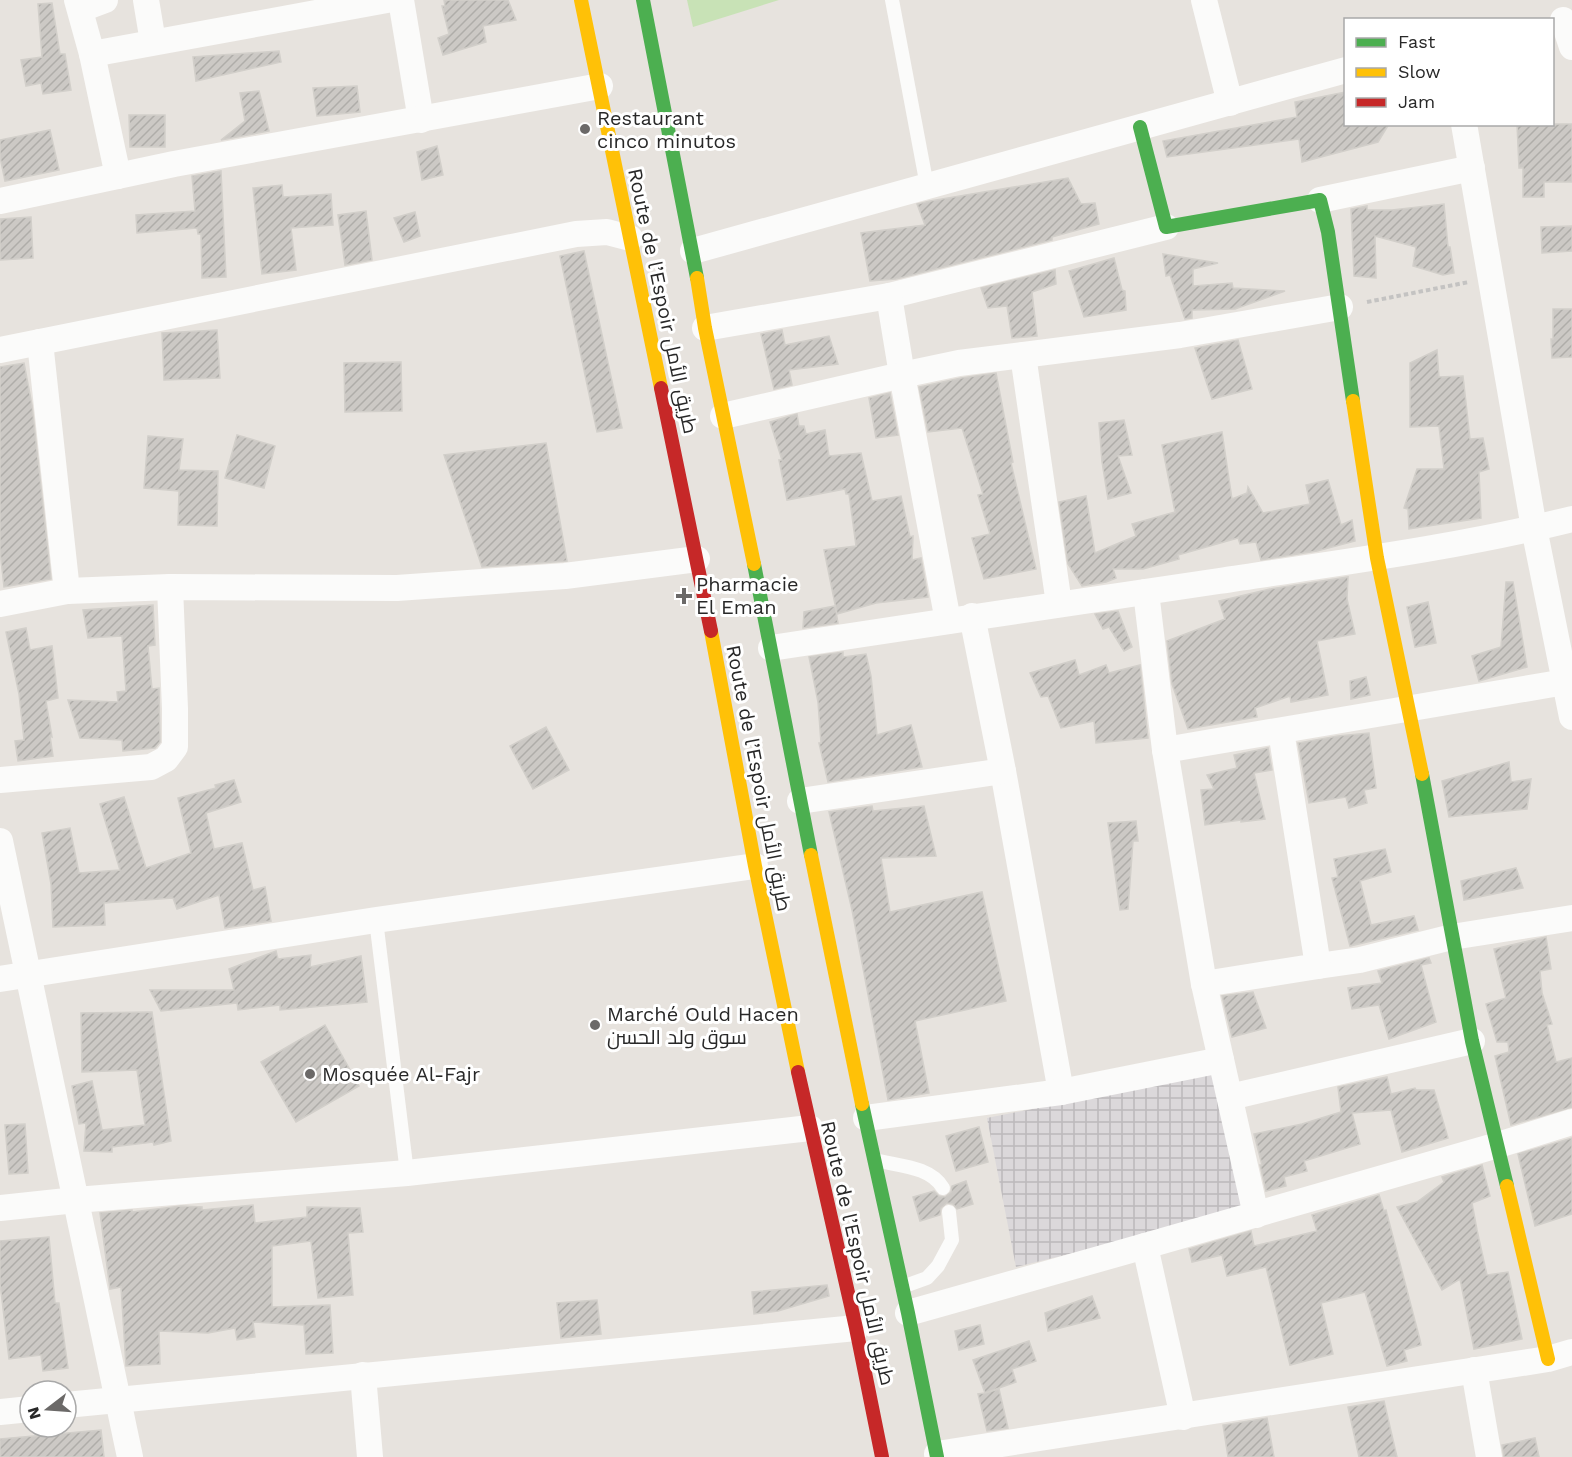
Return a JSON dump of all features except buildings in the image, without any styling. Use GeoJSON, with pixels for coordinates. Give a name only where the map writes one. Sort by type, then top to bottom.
{"type":"FeatureCollection","features":[{"type":"Feature","properties":{"kind":"main road","name":"Route de l’Espoir طريق الأمل"},"geometry":{"type":"LineString","coordinates":[[581,0],[697,559],[754,866],[810,1128],[856,1328],[882,1457]]}},
{"type":"Feature","properties":{"kind":"main road","name":"Route de l’Espoir طريق الأمل"},"geometry":{"type":"LineString","coordinates":[[643,0],[693,251],[705,328],[800,801],[873,1160],[937,1455]]}},
{"type":"Feature","properties":{"kind":"main road"},"geometry":{"type":"LineString","coordinates":[[1140,127],[1166,227],[1320,200],[1328,232],[1340,307],[1377,558],[1409,707],[1472,1041],[1498,1145],[1560,1355]]}},
{"type":"Feature","properties":{"kind":"street"},"geometry":{"type":"LineString","coordinates":[[105,0],[79,4],[118,176]]}},
{"type":"Feature","properties":{"kind":"street"},"geometry":{"type":"LineString","coordinates":[[146,0],[153,42]]}},
{"type":"Feature","properties":{"kind":"street"},"geometry":{"type":"LineString","coordinates":[[92,54],[387,0]]}},
{"type":"Feature","properties":{"kind":"street"},"geometry":{"type":"LineString","coordinates":[[401,0],[421,120]]}},
{"type":"Feature","properties":{"kind":"street"},"geometry":{"type":"LineString","coordinates":[[1204,0],[1230,103]]}},
{"type":"Feature","properties":{"kind":"street"},"geometry":{"type":"LineString","coordinates":[[1562,20],[1572,48]]}},
{"type":"Feature","properties":{"kind":"street"},"geometry":{"type":"LineString","coordinates":[[693,251],[1344,71]]}},
{"type":"Feature","properties":{"kind":"street"},"geometry":{"type":"LineString","coordinates":[[0,200],[174,164],[600,86]]}},
{"type":"Feature","properties":{"kind":"street"},"geometry":{"type":"LineString","coordinates":[[1464,126],[1534,528],[1572,717]]}},
{"type":"Feature","properties":{"kind":"street"},"geometry":{"type":"LineString","coordinates":[[1320,200],[1472,168]]}},
{"type":"Feature","properties":{"kind":"street"},"geometry":{"type":"LineString","coordinates":[[705,328],[889,296],[1166,227]]}},
{"type":"Feature","properties":{"kind":"street"},"geometry":{"type":"LineString","coordinates":[[0,350],[576,234],[607,232],[630,238]]}},
{"type":"Feature","properties":{"kind":"street"},"geometry":{"type":"LineString","coordinates":[[889,296],[902,375],[960,619],[1003,771],[1061,1092]]}},
{"type":"Feature","properties":{"kind":"street"},"geometry":{"type":"LineString","coordinates":[[723,416],[959,363],[1180,335],[1340,307]]}},
{"type":"Feature","properties":{"kind":"street"},"geometry":{"type":"LineString","coordinates":[[40,342],[67,591]]}},
{"type":"Feature","properties":{"kind":"street"},"geometry":{"type":"LineString","coordinates":[[1023,355],[1059,604]]}},
{"type":"Feature","properties":{"kind":"street"},"geometry":{"type":"LineString","coordinates":[[771,648],[1377,558],[1572,519]]}},
{"type":"Feature","properties":{"kind":"street"},"geometry":{"type":"LineString","coordinates":[[0,603],[67,591],[170,587],[397,588],[565,576],[697,559]]}},
{"type":"Feature","properties":{"kind":"street"},"geometry":{"type":"LineString","coordinates":[[0,780],[151,767],[166,759],[174,747],[175,728],[170,587]]}},
{"type":"Feature","properties":{"kind":"street"},"geometry":{"type":"LineString","coordinates":[[1146,592],[1165,750],[1204,984],[1256,1215]]}},
{"type":"Feature","properties":{"kind":"street"},"geometry":{"type":"LineString","coordinates":[[1165,750],[1565,682]]}},
{"type":"Feature","properties":{"kind":"street"},"geometry":{"type":"LineString","coordinates":[[1281,731],[1318,966]]}},
{"type":"Feature","properties":{"kind":"street"},"geometry":{"type":"LineString","coordinates":[[800,801],[1003,771]]}},
{"type":"Feature","properties":{"kind":"street"},"geometry":{"type":"LineString","coordinates":[[0,841],[130,1457]]}},
{"type":"Feature","properties":{"kind":"street"},"geometry":{"type":"LineString","coordinates":[[0,979],[376,920],[754,866]]}},
{"type":"Feature","properties":{"kind":"street"},"geometry":{"type":"LineString","coordinates":[[1204,984],[1360,960],[1452,937],[1572,918]]}},
{"type":"Feature","properties":{"kind":"street"},"geometry":{"type":"LineString","coordinates":[[1230,1097],[1472,1041]]}},
{"type":"Feature","properties":{"kind":"street"},"geometry":{"type":"LineString","coordinates":[[866,1118],[1061,1092],[1221,1060]]}},
{"type":"Feature","properties":{"kind":"street"},"geometry":{"type":"LineString","coordinates":[[908,1313],[1256,1215],[1572,1122]]}},
{"type":"Feature","properties":{"kind":"street"},"geometry":{"type":"LineString","coordinates":[[0,1208],[406,1173],[810,1128]]}},
{"type":"Feature","properties":{"kind":"street"},"geometry":{"type":"LineString","coordinates":[[1145,1246],[1183,1417]]}},
{"type":"Feature","properties":{"kind":"street"},"geometry":{"type":"LineString","coordinates":[[78,1404],[856,1328]]}},
{"type":"Feature","properties":{"kind":"street"},"geometry":{"type":"LineString","coordinates":[[937,1455],[1560,1355]]}},
{"type":"Feature","properties":{"kind":"street"},"geometry":{"type":"LineString","coordinates":[[1474,1370],[1489,1457]]}},
{"type":"Feature","properties":{"kind":"street"},"geometry":{"type":"LineString","coordinates":[[363,1375],[370,1457]]}},
{"type":"Feature","properties":{"kind":"street"},"geometry":{"type":"LineString","coordinates":[[0,1412],[18,1410]]}},
{"type":"Feature","properties":{"kind":"lane"},"geometry":{"type":"LineString","coordinates":[[892,0],[927,186]]}},
{"type":"Feature","properties":{"kind":"lane"},"geometry":{"type":"LineString","coordinates":[[376,920],[406,1173]]}},
{"type":"Feature","properties":{"kind":"lane"},"geometry":{"type":"LineString","coordinates":[[873,1160],[925,1172],[937,1178],[943,1188]]}},
{"type":"Feature","properties":{"kind":"lane"},"geometry":{"type":"LineString","coordinates":[[902,1287],[927,1278],[938,1266],[952,1240],[949,1212]]}},
{"type":"Feature","properties":{"kind":"path"},"geometry":{"type":"LineString","coordinates":[[1340,307],[1492,278]]}},
{"type":"Feature","properties":{"kind":"shaded area"},"geometry":{"type":"Polygon","coordinates":[[[1213,1073],[1244,1211],[1016,1267],[987,1118],[1213,1073]]]}},
{"type":"Feature","properties":{"kind":"green space"},"geometry":{"type":"Polygon","coordinates":[[[687,0],[779,0],[693,27],[687,0]]]}},
{"type":"Feature","properties":{"kind":"traffic: fast"},"geometry":{"type":"LineString","coordinates":[[643,0],[697,278]]}},
{"type":"Feature","properties":{"kind":"traffic: fast"},"geometry":{"type":"LineString","coordinates":[[1140,127],[1166,227],[1320,200],[1328,232],[1353,401]]}},
{"type":"Feature","properties":{"kind":"traffic: fast"},"geometry":{"type":"LineString","coordinates":[[754,564],[811,855]]}},
{"type":"Feature","properties":{"kind":"traffic: fast"},"geometry":{"type":"LineString","coordinates":[[1422,774],[1472,1041],[1507,1186]]}},
{"type":"Feature","properties":{"kind":"traffic: fast"},"geometry":{"type":"LineString","coordinates":[[862,1104],[937,1457]]}},
{"type":"Feature","properties":{"kind":"traffic: slow"},"geometry":{"type":"LineString","coordinates":[[581,0],[661,388]]}},
{"type":"Feature","properties":{"kind":"traffic: slow"},"geometry":{"type":"LineString","coordinates":[[697,278],[705,328],[754,564]]}},
{"type":"Feature","properties":{"kind":"traffic: slow"},"geometry":{"type":"LineString","coordinates":[[1353,401],[1377,558],[1422,774]]}},
{"type":"Feature","properties":{"kind":"traffic: slow"},"geometry":{"type":"LineString","coordinates":[[711,631],[755,866],[798,1072]]}},
{"type":"Feature","properties":{"kind":"traffic: slow"},"geometry":{"type":"LineString","coordinates":[[811,855],[862,1104]]}},
{"type":"Feature","properties":{"kind":"traffic: slow"},"geometry":{"type":"LineString","coordinates":[[1507,1186],[1548,1359]]}},
{"type":"Feature","properties":{"kind":"traffic: jam"},"geometry":{"type":"LineString","coordinates":[[661,388],[711,631]]}},
{"type":"Feature","properties":{"kind":"traffic: jam"},"geometry":{"type":"LineString","coordinates":[[798,1072],[856,1328],[882,1457]]}},
{"type":"Feature","properties":{"kind":"place","name":"Restaurant cinco minutos"},"geometry":{"type":"Point","coordinates":[585,129]}},
{"type":"Feature","properties":{"kind":"place","name":"Pharmacie El Eman"},"geometry":{"type":"Point","coordinates":[684,596]}},
{"type":"Feature","properties":{"kind":"place","name":"Marché Ould Hacen سوق ولد الحسن"},"geometry":{"type":"Point","coordinates":[595,1025]}},
{"type":"Feature","properties":{"kind":"place","name":"Mosquée Al-Fajr"},"geometry":{"type":"Point","coordinates":[310,1074]}}]}
